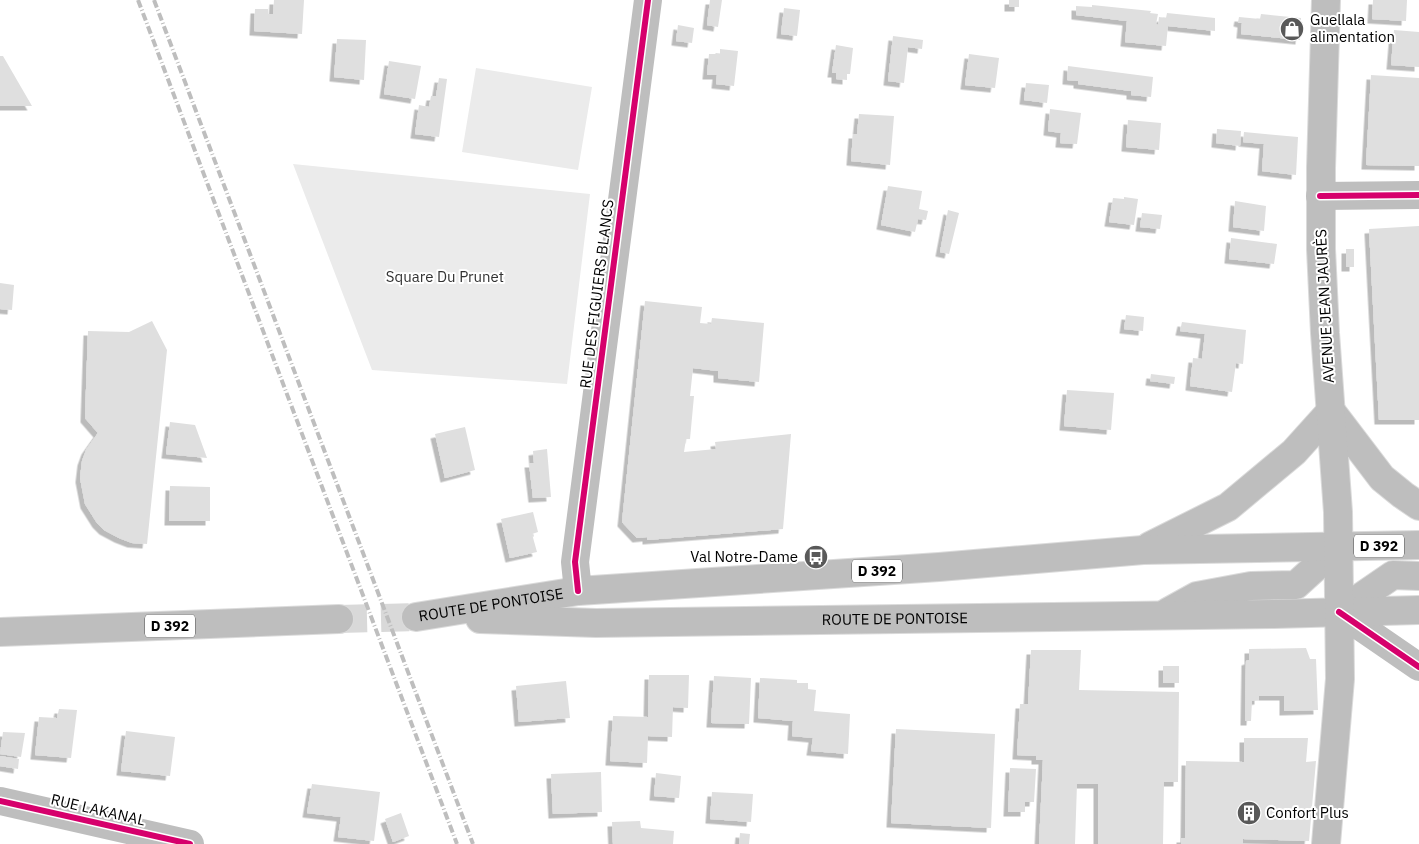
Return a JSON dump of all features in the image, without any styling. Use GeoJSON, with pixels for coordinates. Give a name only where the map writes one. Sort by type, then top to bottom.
{"type":"FeatureCollection","features":[{"type":"Feature","properties":{"kind":"main road","name":"RUE DES FIGUIERS BLANCS"},"geometry":{"type":"LineString","coordinates":[[578,591],[575,562],[648,0]]}},
{"type":"Feature","properties":{"kind":"main road","name":"AVENUE JEAN JAURÈS"},"geometry":{"type":"LineString","coordinates":[[1326,0],[1320,196],[1324,324],[1339,546],[1340,680],[1326,844]]}},
{"type":"Feature","properties":{"kind":"main road"},"geometry":{"type":"LineString","coordinates":[[1320,196],[1419,195]]}},
{"type":"Feature","properties":{"kind":"main road"},"geometry":{"type":"LineString","coordinates":[[1143,550],[1228,507],[1294,452],[1331,411],[1382,478],[1419,506]]}},
{"type":"Feature","properties":{"kind":"main road","name":"D 392"},"geometry":{"type":"LineString","coordinates":[[1339,546],[1419,545]]}},
{"type":"Feature","properties":{"kind":"main road","name":"ROUTE DE PONTOISE"},"geometry":{"type":"LineString","coordinates":[[1339,546],[1143,550],[939,567],[578,591],[416,617],[596,623],[1339,612]]}},
{"type":"Feature","properties":{"kind":"main road"},"geometry":{"type":"LineString","coordinates":[[1163,615],[1196,596],[1251,586],[1296,585],[1339,546]]}},
{"type":"Feature","properties":{"kind":"main road"},"geometry":{"type":"LineString","coordinates":[[1419,576],[1394,575],[1339,612],[1419,667]]}},
{"type":"Feature","properties":{"kind":"main road","name":"D 392"},"geometry":{"type":"LineString","coordinates":[[1339,612],[1419,610]]}},
{"type":"Feature","properties":{"kind":"main road","name":"D 392"},"geometry":{"type":"LineString","coordinates":[[0,632],[339,619]]}},
{"type":"Feature","properties":{"kind":"main road","name":"RUE LAKANAL"},"geometry":{"type":"LineString","coordinates":[[0,801],[163,841],[190,844]]}},
{"type":"Feature","properties":{"kind":"green space"},"geometry":{"type":"Polygon","coordinates":[[[476,68],[592,87],[578,170],[462,152],[476,68]]]}},
{"type":"Feature","properties":{"kind":"green space","name":"Square Du Prunet"},"geometry":{"type":"Polygon","coordinates":[[[293,164],[590,194],[567,384],[372,370],[293,164]]]}},
{"type":"Feature","properties":{"kind":"building"},"geometry":{"type":"Polygon","coordinates":[[[274,0],[304,0],[302,34],[254,31],[255,9],[268,9],[268,14],[273,14],[274,0]]]}},
{"type":"Feature","properties":{"kind":"building"},"geometry":{"type":"Polygon","coordinates":[[[710,0],[722,0],[718,27],[707,25],[710,0]]]}},
{"type":"Feature","properties":{"kind":"building"},"geometry":{"type":"Polygon","coordinates":[[[1009,0],[1019,0],[1019,7],[1009,7],[1009,0]]]}},
{"type":"Feature","properties":{"kind":"building"},"geometry":{"type":"Polygon","coordinates":[[[1373,0],[1407,0],[1406,21],[1372,19],[1373,0]]]}},
{"type":"Feature","properties":{"kind":"building"},"geometry":{"type":"Polygon","coordinates":[[[1092,5],[1151,11],[1150,13],[1158,14],[1156,24],[1158,25],[1159,17],[1166,18],[1167,13],[1215,18],[1215,31],[1168,26],[1166,46],[1125,42],[1127,21],[1076,15],[1076,6],[1092,7],[1092,5]]]}},
{"type":"Feature","properties":{"kind":"building"},"geometry":{"type":"Polygon","coordinates":[[[784,8],[800,10],[797,36],[781,34],[784,8]]]}},
{"type":"Feature","properties":{"kind":"building"},"geometry":{"type":"Polygon","coordinates":[[[1261,14],[1301,18],[1300,40],[1241,34],[1242,23],[1238,22],[1239,17],[1260,19],[1261,14]]]}},
{"type":"Feature","properties":{"kind":"building"},"geometry":{"type":"Polygon","coordinates":[[[678,25],[694,28],[692,43],[676,41],[678,25]]]}},
{"type":"Feature","properties":{"kind":"building"},"geometry":{"type":"Polygon","coordinates":[[[1394,30],[1419,32],[1419,67],[1391,65],[1394,30]]]}},
{"type":"Feature","properties":{"kind":"building"},"geometry":{"type":"Polygon","coordinates":[[[893,36],[923,40],[922,49],[908,47],[904,83],[888,81],[893,36]]]}},
{"type":"Feature","properties":{"kind":"building"},"geometry":{"type":"Polygon","coordinates":[[[337,39],[366,40],[364,80],[334,77],[337,39]]]}},
{"type":"Feature","properties":{"kind":"building"},"geometry":{"type":"Polygon","coordinates":[[[836,45],[853,48],[850,74],[847,74],[847,80],[836,79],[836,73],[832,73],[836,45]]]}},
{"type":"Feature","properties":{"kind":"building"},"geometry":{"type":"Polygon","coordinates":[[[720,49],[738,51],[734,86],[716,84],[717,75],[707,75],[709,54],[720,54],[720,49]]]}},
{"type":"Feature","properties":{"kind":"building"},"geometry":{"type":"Polygon","coordinates":[[[969,54],[999,58],[995,88],[965,85],[969,54]]]}},
{"type":"Feature","properties":{"kind":"building"},"geometry":{"type":"Polygon","coordinates":[[[0,56],[3,56],[32,106],[0,106],[0,56]]]}},
{"type":"Feature","properties":{"kind":"building"},"geometry":{"type":"Polygon","coordinates":[[[389,61],[421,66],[415,99],[384,94],[389,61]]]}},
{"type":"Feature","properties":{"kind":"building"},"geometry":{"type":"Polygon","coordinates":[[[1068,66],[1153,77],[1151,97],[1131,95],[1131,91],[1078,84],[1078,81],[1067,80],[1068,66]]]}},
{"type":"Feature","properties":{"kind":"building"},"geometry":{"type":"Polygon","coordinates":[[[1371,75],[1419,78],[1419,166],[1366,165],[1371,75]]]}},
{"type":"Feature","properties":{"kind":"building"},"geometry":{"type":"Polygon","coordinates":[[[439,78],[447,79],[439,137],[415,134],[419,105],[429,107],[431,96],[436,96],[439,78]]]}},
{"type":"Feature","properties":{"kind":"building"},"geometry":{"type":"Polygon","coordinates":[[[1026,83],[1049,85],[1047,103],[1024,100],[1026,83]]]}},
{"type":"Feature","properties":{"kind":"building"},"geometry":{"type":"Polygon","coordinates":[[[1050,109],[1081,113],[1077,144],[1060,143],[1061,133],[1048,131],[1050,109]]]}},
{"type":"Feature","properties":{"kind":"building"},"geometry":{"type":"Polygon","coordinates":[[[859,114],[894,116],[890,165],[851,161],[853,134],[857,134],[859,114]]]}},
{"type":"Feature","properties":{"kind":"building"},"geometry":{"type":"Polygon","coordinates":[[[1128,120],[1161,123],[1159,150],[1126,147],[1128,120]]]}},
{"type":"Feature","properties":{"kind":"building"},"geometry":{"type":"Polygon","coordinates":[[[1217,129],[1241,131],[1240,146],[1216,143],[1217,129]]]}},
{"type":"Feature","properties":{"kind":"building"},"geometry":{"type":"Polygon","coordinates":[[[1244,132],[1298,137],[1296,175],[1262,171],[1264,144],[1243,142],[1244,132]]]}},
{"type":"Feature","properties":{"kind":"building"},"geometry":{"type":"Polygon","coordinates":[[[888,186],[922,191],[919,209],[928,211],[926,220],[918,219],[915,232],[881,225],[888,186]]]}},
{"type":"Feature","properties":{"kind":"building"},"geometry":{"type":"Polygon","coordinates":[[[1124,197],[1138,199],[1134,225],[1109,222],[1113,198],[1124,199],[1124,197]]]}},
{"type":"Feature","properties":{"kind":"building"},"geometry":{"type":"Polygon","coordinates":[[[1235,201],[1266,206],[1264,231],[1233,227],[1235,201]]]}},
{"type":"Feature","properties":{"kind":"building"},"geometry":{"type":"Polygon","coordinates":[[[948,210],[959,213],[949,254],[940,252],[948,210]]]}},
{"type":"Feature","properties":{"kind":"building"},"geometry":{"type":"Polygon","coordinates":[[[1142,213],[1162,215],[1160,229],[1140,227],[1142,213]]]}},
{"type":"Feature","properties":{"kind":"building"},"geometry":{"type":"Polygon","coordinates":[[[1419,226],[1419,420],[1379,420],[1369,229],[1419,226]]]}},
{"type":"Feature","properties":{"kind":"building"},"geometry":{"type":"Polygon","coordinates":[[[1231,238],[1277,244],[1274,264],[1229,259],[1231,238]]]}},
{"type":"Feature","properties":{"kind":"building"},"geometry":{"type":"Polygon","coordinates":[[[1346,249],[1354,249],[1354,267],[1346,267],[1346,249]]]}},
{"type":"Feature","properties":{"kind":"building"},"geometry":{"type":"Polygon","coordinates":[[[0,283],[14,285],[12,310],[0,309],[0,283]]]}},
{"type":"Feature","properties":{"kind":"building"},"geometry":{"type":"Polygon","coordinates":[[[645,301],[702,307],[700,323],[711,324],[712,318],[764,323],[759,382],[718,378],[718,371],[693,368],[690,396],[694,396],[690,439],[686,439],[684,452],[716,449],[715,442],[791,434],[783,529],[647,540],[647,537],[637,538],[622,522],[645,301]]]}},
{"type":"Feature","properties":{"kind":"building"},"geometry":{"type":"Polygon","coordinates":[[[1126,315],[1144,317],[1143,331],[1124,329],[1126,315]]]}},
{"type":"Feature","properties":{"kind":"building"},"geometry":{"type":"Polygon","coordinates":[[[152,321],[167,350],[147,544],[132,543],[104,530],[97,523],[85,504],[80,478],[82,461],[86,450],[98,433],[85,418],[88,331],[129,332],[152,321]]]}},
{"type":"Feature","properties":{"kind":"building"},"geometry":{"type":"Polygon","coordinates":[[[1182,322],[1246,330],[1243,364],[1236,363],[1232,392],[1190,386],[1193,358],[1202,359],[1205,334],[1180,331],[1182,322]]]}},
{"type":"Feature","properties":{"kind":"building"},"geometry":{"type":"Polygon","coordinates":[[[1151,374],[1175,377],[1174,384],[1150,381],[1151,374]]]}},
{"type":"Feature","properties":{"kind":"building"},"geometry":{"type":"Polygon","coordinates":[[[1067,390],[1114,393],[1111,430],[1064,426],[1067,390]]]}},
{"type":"Feature","properties":{"kind":"building"},"geometry":{"type":"Polygon","coordinates":[[[170,422],[195,425],[207,458],[166,454],[170,422]]]}},
{"type":"Feature","properties":{"kind":"building"},"geometry":{"type":"Polygon","coordinates":[[[465,427],[475,470],[445,478],[435,434],[465,427]]]}},
{"type":"Feature","properties":{"kind":"building"},"geometry":{"type":"Polygon","coordinates":[[[547,449],[551,497],[533,498],[529,463],[534,463],[533,451],[547,449]]]}},
{"type":"Feature","properties":{"kind":"building"},"geometry":{"type":"Polygon","coordinates":[[[170,486],[210,487],[210,521],[169,521],[170,486]]]}},
{"type":"Feature","properties":{"kind":"building"},"geometry":{"type":"Polygon","coordinates":[[[533,512],[538,532],[532,534],[537,552],[510,558],[501,519],[533,512]]]}},
{"type":"Feature","properties":{"kind":"building"},"geometry":{"type":"Polygon","coordinates":[[[1306,648],[1310,659],[1316,659],[1318,710],[1284,711],[1284,696],[1259,696],[1259,700],[1252,701],[1251,721],[1245,721],[1246,661],[1249,660],[1249,649],[1306,648]]]}},
{"type":"Feature","properties":{"kind":"building"},"geometry":{"type":"Polygon","coordinates":[[[1031,650],[1081,650],[1079,690],[1179,692],[1178,782],[1164,782],[1163,844],[1098,844],[1098,784],[1077,784],[1075,844],[1039,844],[1043,760],[1036,760],[1036,756],[1017,755],[1020,704],[1028,704],[1031,650]]]}},
{"type":"Feature","properties":{"kind":"building"},"geometry":{"type":"Polygon","coordinates":[[[1163,666],[1179,666],[1179,683],[1163,683],[1163,666]]]}},
{"type":"Feature","properties":{"kind":"building"},"geometry":{"type":"Polygon","coordinates":[[[649,675],[689,675],[688,708],[673,707],[672,737],[648,736],[647,763],[610,761],[613,716],[648,717],[649,675]]]}},
{"type":"Feature","properties":{"kind":"building"},"geometry":{"type":"Polygon","coordinates":[[[714,676],[751,678],[749,724],[711,723],[714,676]]]}},
{"type":"Feature","properties":{"kind":"building"},"geometry":{"type":"Polygon","coordinates":[[[760,678],[797,680],[797,683],[808,683],[808,689],[816,690],[814,711],[850,714],[848,754],[811,751],[813,738],[792,736],[793,721],[758,718],[760,678]]]}},
{"type":"Feature","properties":{"kind":"building"},"geometry":{"type":"Polygon","coordinates":[[[566,681],[570,718],[519,722],[516,686],[566,681]]]}},
{"type":"Feature","properties":{"kind":"building"},"geometry":{"type":"Polygon","coordinates":[[[59,709],[77,710],[71,758],[35,755],[39,717],[57,718],[59,709]]]}},
{"type":"Feature","properties":{"kind":"building"},"geometry":{"type":"Polygon","coordinates":[[[896,729],[995,734],[991,828],[891,823],[896,729]]]}},
{"type":"Feature","properties":{"kind":"building"},"geometry":{"type":"Polygon","coordinates":[[[126,731],[175,737],[170,776],[121,771],[126,731]]]}},
{"type":"Feature","properties":{"kind":"building"},"geometry":{"type":"Polygon","coordinates":[[[3,732],[25,733],[21,757],[0,754],[3,732]]]}},
{"type":"Feature","properties":{"kind":"building","name":"Confort Plus"},"geometry":{"type":"Polygon","coordinates":[[[1244,738],[1308,738],[1306,762],[1316,761],[1309,841],[1243,839],[1243,844],[1181,844],[1181,838],[1185,838],[1186,761],[1244,762],[1244,738]]]}},
{"type":"Feature","properties":{"kind":"building"},"geometry":{"type":"Polygon","coordinates":[[[0,756],[19,759],[18,769],[0,766],[0,756]]]}},
{"type":"Feature","properties":{"kind":"building"},"geometry":{"type":"Polygon","coordinates":[[[1010,768],[1036,769],[1034,802],[1025,802],[1025,812],[1008,812],[1010,768]]]}},
{"type":"Feature","properties":{"kind":"building"},"geometry":{"type":"Polygon","coordinates":[[[601,772],[602,812],[553,814],[551,774],[601,772]]]}},
{"type":"Feature","properties":{"kind":"building"},"geometry":{"type":"Polygon","coordinates":[[[656,773],[681,776],[679,798],[654,796],[656,773]]]}},
{"type":"Feature","properties":{"kind":"building"},"geometry":{"type":"Polygon","coordinates":[[[312,784],[380,792],[374,841],[338,837],[341,817],[307,813],[312,784]]]}},
{"type":"Feature","properties":{"kind":"building"},"geometry":{"type":"Polygon","coordinates":[[[712,792],[753,794],[751,822],[710,819],[712,792]]]}},
{"type":"Feature","properties":{"kind":"building"},"geometry":{"type":"Polygon","coordinates":[[[401,813],[409,836],[393,842],[385,819],[401,813]]]}},
{"type":"Feature","properties":{"kind":"building"},"geometry":{"type":"Polygon","coordinates":[[[640,821],[641,828],[674,831],[673,844],[613,844],[612,822],[640,821]]]}},
{"type":"Feature","properties":{"kind":"building"},"geometry":{"type":"Polygon","coordinates":[[[740,833],[750,834],[749,844],[739,844],[740,833]]]}},
{"type":"Feature","properties":{"kind":"tunnel"},"geometry":{"type":"LineString","coordinates":[[339,619],[416,617]]}},
{"type":"Feature","properties":{"kind":"railway"},"geometry":{"type":"LineString","coordinates":[[138,0],[457,844]]}},
{"type":"Feature","properties":{"kind":"railway"},"geometry":{"type":"LineString","coordinates":[[154,0],[473,844]]}},
{"type":"Feature","properties":{"kind":"cycle path"},"geometry":{"type":"LineString","coordinates":[[578,591],[575,562],[648,0]]}},
{"type":"Feature","properties":{"kind":"cycle path"},"geometry":{"type":"LineString","coordinates":[[1320,196],[1419,195]]}},
{"type":"Feature","properties":{"kind":"cycle path"},"geometry":{"type":"LineString","coordinates":[[1339,612],[1419,667]]}},
{"type":"Feature","properties":{"kind":"cycle path"},"geometry":{"type":"LineString","coordinates":[[0,801],[190,844]]}},
{"type":"Feature","properties":{"kind":"place","name":"Guellala alimentation"},"geometry":{"type":"Point","coordinates":[1292,29]}},
{"type":"Feature","properties":{"kind":"place","name":"Val Notre-Dame"},"geometry":{"type":"Point","coordinates":[816,557]}},
{"type":"Feature","properties":{"kind":"place","name":"Confort Plus"},"geometry":{"type":"Point","coordinates":[1249,813]}}]}
